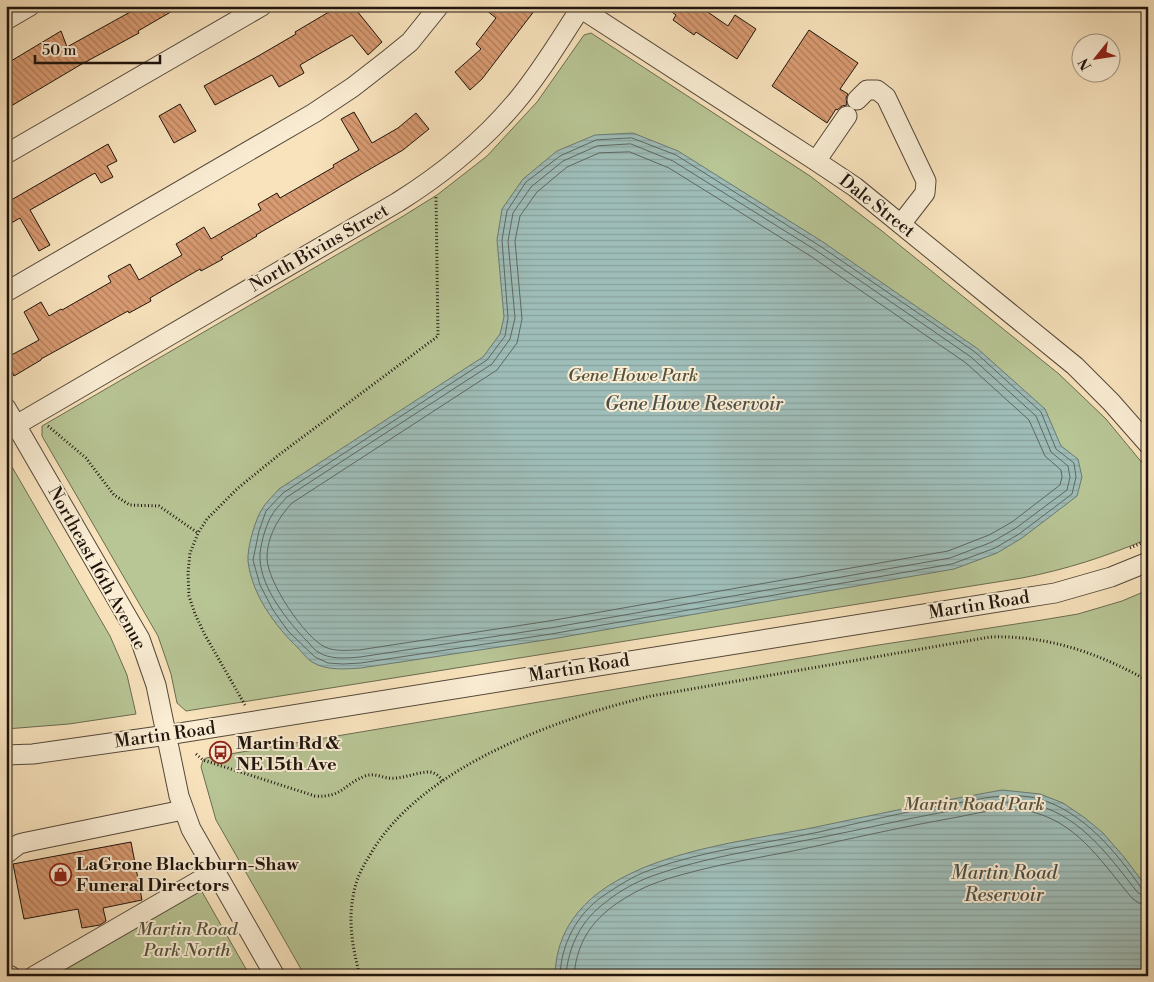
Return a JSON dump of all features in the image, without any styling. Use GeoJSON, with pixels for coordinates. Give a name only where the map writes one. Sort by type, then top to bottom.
{"type":"FeatureCollection","features":[{"type":"Feature","properties":{"kind":"street"},"geometry":{"type":"LineString","coordinates":[[6,20],[30,6]]}},
{"type":"Feature","properties":{"kind":"street"},"geometry":{"type":"LineString","coordinates":[[6,154],[262,6]]}},
{"type":"Feature","properties":{"kind":"street"},"geometry":{"type":"LineString","coordinates":[[6,292],[322,108],[360,82],[410,42],[439,6]]}},
{"type":"Feature","properties":{"kind":"street","name":"Dale Street"},"geometry":{"type":"LineString","coordinates":[[580,7],[855,187],[1075,366],[1111,402],[1144,451]]}},
{"type":"Feature","properties":{"kind":"street","name":"North Bivins Street"},"geometry":{"type":"LineString","coordinates":[[11,428],[398,202],[431,180],[478,142],[510,110],[539,71],[580,7]]}},
{"type":"Feature","properties":{"kind":"street"},"geometry":{"type":"LineString","coordinates":[[862,95],[878,90],[886,97],[926,181],[925,193],[900,224]]}},
{"type":"Feature","properties":{"kind":"street"},"geometry":{"type":"LineString","coordinates":[[816,161],[846,116]]}},
{"type":"Feature","properties":{"kind":"street","name":"Northeast 16th Avenue"},"geometry":{"type":"LineString","coordinates":[[6,408],[11,428],[140,639],[154,678],[184,810],[191,829],[275,976]]}},
{"type":"Feature","properties":{"kind":"street","name":"Martin Road"},"geometry":{"type":"LineString","coordinates":[[6,755],[32,754],[166,735],[1056,593],[1111,577],[1148,562]]}},
{"type":"Feature","properties":{"kind":"street"},"geometry":{"type":"LineString","coordinates":[[6,854],[19,844],[184,810]]}},
{"type":"Feature","properties":{"kind":"street"},"geometry":{"type":"LineString","coordinates":[[34,976],[214,872]]}},
{"type":"Feature","properties":{"kind":"street"},"geometry":{"type":"LineString","coordinates":[[6,974],[12,976]]}},
{"type":"Feature","properties":{"kind":"path"},"geometry":{"type":"LineString","coordinates":[[245,705],[194,614],[188,596],[190,553],[198,533],[207,519],[238,488],[280,454],[438,336],[436,193],[429,197]]}},
{"type":"Feature","properties":{"kind":"path"},"geometry":{"type":"LineString","coordinates":[[44,422],[89,462],[114,496],[130,504],[159,506],[198,533]]}},
{"type":"Feature","properties":{"kind":"path"},"geometry":{"type":"LineString","coordinates":[[1144,451],[1148,467]]}},
{"type":"Feature","properties":{"kind":"path"},"geometry":{"type":"LineString","coordinates":[[1128,549],[1148,540]]}},
{"type":"Feature","properties":{"kind":"path"},"geometry":{"type":"LineString","coordinates":[[360,976],[354,955],[351,930],[353,896],[362,868],[375,845],[392,824],[431,789],[443,781],[482,757],[519,739],[562,722],[651,696],[990,637],[1024,638],[1058,643],[1119,664],[1148,680]]}},
{"type":"Feature","properties":{"kind":"path"},"geometry":{"type":"LineString","coordinates":[[235,707],[255,704]]}},
{"type":"Feature","properties":{"kind":"path"},"geometry":{"type":"LineString","coordinates":[[196,754],[203,760],[315,796],[326,797],[339,793],[364,776],[374,774],[394,779],[414,773],[431,772],[443,781]]}},
{"type":"Feature","properties":{"kind":"green space","name":"Gene Howe Reservoir"},"geometry":{"type":"Polygon","coordinates":[[[591,33],[810,176],[882,231],[1059,374],[1106,419],[1148,470],[1148,539],[1086,562],[1022,578],[186,711],[177,703],[171,674],[158,636],[42,436],[42,426],[437,195],[487,156],[537,102],[584,35],[591,33]]]}},
{"type":"Feature","properties":{"kind":"green space"},"geometry":{"type":"Polygon","coordinates":[[[6,459],[110,636],[127,675],[136,714],[69,724],[6,729],[6,459]]]}},
{"type":"Feature","properties":{"kind":"green space","name":"Martin Road Park"},"geometry":{"type":"Polygon","coordinates":[[[1148,590],[1148,976],[305,976],[216,820],[201,767],[203,760],[206,758],[872,646],[1078,614],[1122,601],[1148,590]]]}},
{"type":"Feature","properties":{"kind":"green space","name":"Martin Road Park North"},"geometry":{"type":"Polygon","coordinates":[[[201,890],[250,976],[51,976],[201,890]]]}},
{"type":"Feature","properties":{"kind":"water","name":"Gene Howe Reservoir"},"geometry":{"type":"Polygon","coordinates":[[[633,133],[678,151],[823,242],[978,349],[1045,409],[1061,446],[1078,459],[1082,477],[1077,496],[1022,538],[997,553],[954,569],[552,639],[361,668],[330,668],[312,662],[273,620],[254,586],[250,574],[249,549],[252,534],[262,509],[279,489],[483,357],[500,334],[504,317],[497,240],[502,209],[523,179],[557,151],[595,135],[633,133]]]}},
{"type":"Feature","properties":{"kind":"water","name":"Martin Road Reservoir"},"geometry":{"type":"Polygon","coordinates":[[[1002,790],[1040,794],[1063,803],[1103,833],[1124,857],[1148,889],[1148,976],[555,976],[563,936],[585,905],[616,881],[654,864],[696,851],[739,841],[1002,790]]]}},
{"type":"Feature","properties":{"kind":"building"},"geometry":{"type":"Polygon","coordinates":[[[141,6],[181,6],[138,31],[139,33],[6,109],[6,64],[61,31],[67,47],[141,6]]]}},
{"type":"Feature","properties":{"kind":"building"},"geometry":{"type":"Polygon","coordinates":[[[339,6],[353,6],[382,42],[368,55],[352,35],[300,65],[304,73],[279,87],[272,75],[215,105],[204,86],[296,34],[295,32],[339,6]]]}},
{"type":"Feature","properties":{"kind":"building"},"geometry":{"type":"Polygon","coordinates":[[[481,6],[538,6],[482,79],[470,90],[455,72],[481,49],[476,44],[496,18],[481,6]]]}},
{"type":"Feature","properties":{"kind":"building"},"geometry":{"type":"Polygon","coordinates":[[[664,6],[699,6],[728,26],[735,15],[756,29],[737,59],[696,32],[694,35],[673,20],[676,15],[664,6]]]}},
{"type":"Feature","properties":{"kind":"building"},"geometry":{"type":"Polygon","coordinates":[[[809,30],[858,63],[840,89],[848,94],[846,98],[847,105],[836,109],[827,123],[772,86],[809,30]]]}},
{"type":"Feature","properties":{"kind":"building"},"geometry":{"type":"Polygon","coordinates":[[[180,104],[196,131],[174,143],[159,116],[180,104]]]}},
{"type":"Feature","properties":{"kind":"building"},"geometry":{"type":"Polygon","coordinates":[[[354,112],[372,143],[398,128],[416,113],[429,129],[403,150],[256,235],[221,257],[223,259],[201,271],[200,269],[150,298],[151,301],[129,313],[128,311],[14,376],[6,358],[39,340],[24,312],[41,302],[49,316],[111,282],[108,276],[130,264],[139,280],[182,255],[176,244],[204,227],[211,239],[261,210],[258,204],[277,193],[280,198],[334,167],[333,165],[359,150],[341,119],[354,112]]]}},
{"type":"Feature","properties":{"kind":"building"},"geometry":{"type":"Polygon","coordinates":[[[108,144],[117,161],[107,166],[113,177],[101,183],[95,173],[30,210],[50,245],[39,251],[20,218],[6,226],[6,203],[108,144]]]}},
{"type":"Feature","properties":{"kind":"building"},"geometry":{"type":"Polygon","coordinates":[[[131,842],[142,900],[103,908],[106,921],[100,925],[82,928],[78,909],[24,919],[13,864],[131,842]]]}},
{"type":"Feature","properties":{"kind":"place","name":"Martin Rd & NE 15th Ave"},"geometry":{"type":"Point","coordinates":[220,753]}},
{"type":"Feature","properties":{"kind":"place","name":"LaGrone Blackburn-Shaw Funeral Directors"},"geometry":{"type":"Point","coordinates":[60,874]}},
{"type":"Feature","properties":{"kind":"park label","name":"Gene Howe Park"},"geometry":{"type":"Point","coordinates":[633,375]}}]}
